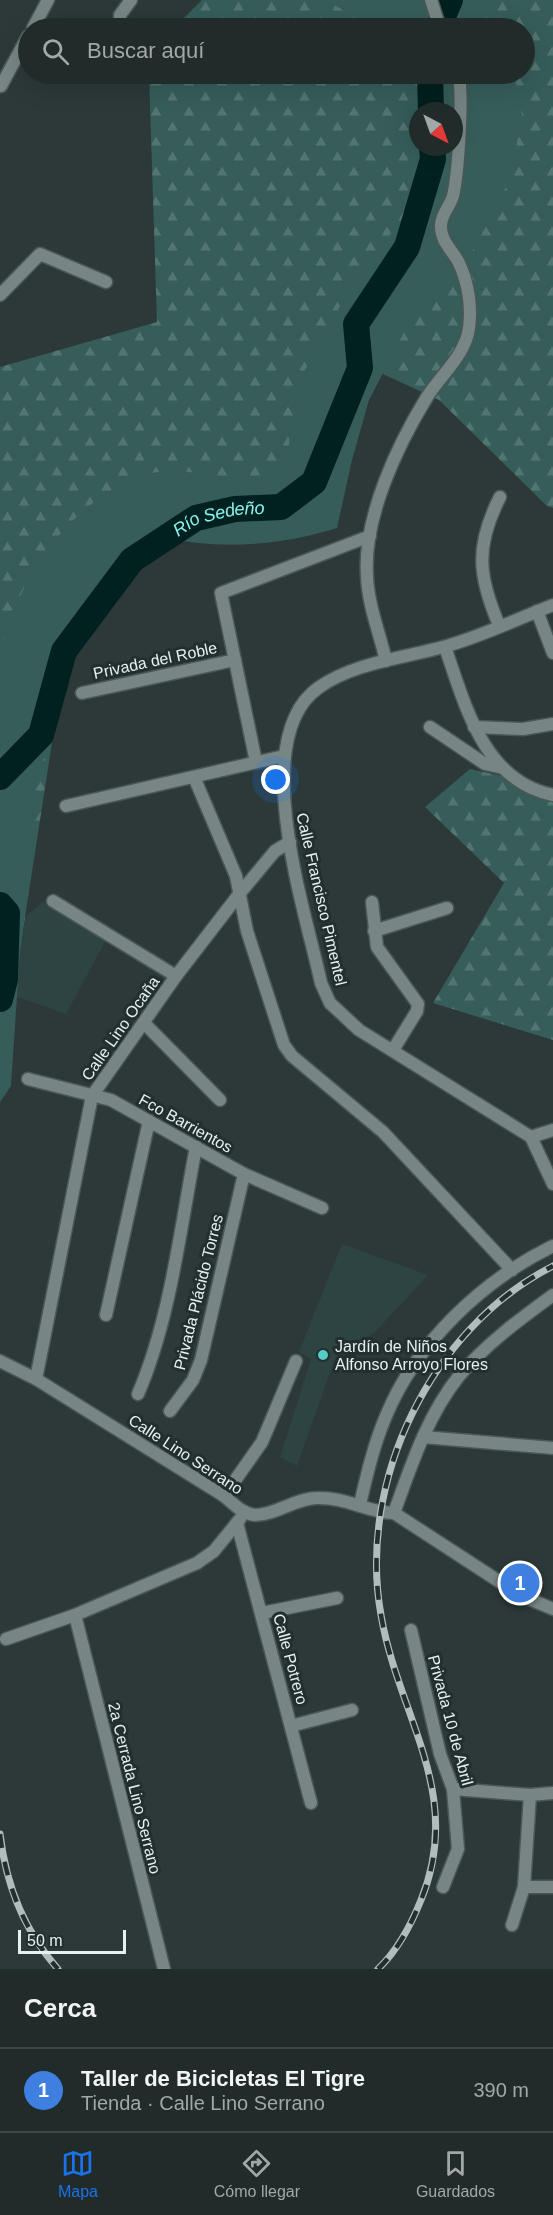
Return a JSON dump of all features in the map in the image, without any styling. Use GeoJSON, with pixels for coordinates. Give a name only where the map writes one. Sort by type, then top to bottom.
{"type":"FeatureCollection","features":[{"type":"Feature","properties":{"kind":"street"},"geometry":{"type":"LineString","coordinates":[[38,18],[48,0]]}},
{"type":"Feature","properties":{"kind":"street"},"geometry":{"type":"LineString","coordinates":[[120,18],[130,0]]}},
{"type":"Feature","properties":{"kind":"street"},"geometry":{"type":"LineString","coordinates":[[431,0],[437,18]]}},
{"type":"Feature","properties":{"kind":"street"},"geometry":{"type":"LineString","coordinates":[[1,86],[18,55]]}},
{"type":"Feature","properties":{"kind":"street"},"geometry":{"type":"LineString","coordinates":[[386,661],[367,575],[370,537],[381,492],[413,420],[466,341],[469,327],[469,295],[460,267],[444,241],[440,222],[453,196],[462,91],[460,84]]}},
{"type":"Feature","properties":{"kind":"street"},"geometry":{"type":"LineString","coordinates":[[0,296],[40,254],[106,282]]}},
{"type":"Feature","properties":{"kind":"street"},"geometry":{"type":"LineString","coordinates":[[499,625],[482,575],[481,548],[488,521],[500,497]]}},
{"type":"Feature","properties":{"kind":"street"},"geometry":{"type":"LineString","coordinates":[[256,762],[220,593],[370,537]]}},
{"type":"Feature","properties":{"kind":"street","name":"Calle Francisco Pimentel"},"geometry":{"type":"LineString","coordinates":[[531,1137],[359,1030],[330,1003],[321,983],[290,842],[283,799],[284,756],[296,718],[317,689],[334,679],[386,661],[445,647],[553,605]]}},
{"type":"Feature","properties":{"kind":"street"},"geometry":{"type":"LineString","coordinates":[[537,611],[553,653]]}},
{"type":"Feature","properties":{"kind":"street"},"geometry":{"type":"LineString","coordinates":[[445,647],[474,727],[503,768],[538,792],[553,795]]}},
{"type":"Feature","properties":{"kind":"street","name":"Privada del Roble"},"geometry":{"type":"LineString","coordinates":[[82,693],[235,660]]}},
{"type":"Feature","properties":{"kind":"street"},"geometry":{"type":"LineString","coordinates":[[474,727],[523,729],[553,724]]}},
{"type":"Feature","properties":{"kind":"street"},"geometry":{"type":"LineString","coordinates":[[430,727],[485,764],[503,768]]}},
{"type":"Feature","properties":{"kind":"street"},"geometry":{"type":"LineString","coordinates":[[66,806],[284,756]]}},
{"type":"Feature","properties":{"kind":"street"},"geometry":{"type":"LineString","coordinates":[[194,777],[236,876],[247,931],[284,1045],[292,1056],[383,1132],[512,1270]]}},
{"type":"Feature","properties":{"kind":"street","name":"Calle Lino Ocaña"},"geometry":{"type":"LineString","coordinates":[[36,1379],[92,1096],[176,976],[240,893],[275,851],[290,842]]}},
{"type":"Feature","properties":{"kind":"street"},"geometry":{"type":"LineString","coordinates":[[53,901],[176,976]]}},
{"type":"Feature","properties":{"kind":"street"},"geometry":{"type":"LineString","coordinates":[[372,902],[375,931],[381,956],[418,1004],[417,1011],[393,1050]]}},
{"type":"Feature","properties":{"kind":"street"},"geometry":{"type":"LineString","coordinates":[[375,931],[447,908]]}},
{"type":"Feature","properties":{"kind":"street"},"geometry":{"type":"LineString","coordinates":[[144,1023],[220,1100]]}},
{"type":"Feature","properties":{"kind":"street","name":"Fco Barrientos"},"geometry":{"type":"LineString","coordinates":[[28,1079],[111,1100],[244,1174],[322,1208]]}},
{"type":"Feature","properties":{"kind":"street"},"geometry":{"type":"LineString","coordinates":[[106,1315],[149,1121]]}},
{"type":"Feature","properties":{"kind":"street"},"geometry":{"type":"LineString","coordinates":[[553,1130],[531,1137],[553,1184]]}},
{"type":"Feature","properties":{"kind":"street"},"geometry":{"type":"LineString","coordinates":[[138,1394],[153,1357],[196,1147]]}},
{"type":"Feature","properties":{"kind":"street","name":"Privada Plácido Torres"},"geometry":{"type":"LineString","coordinates":[[170,1412],[193,1380],[201,1360],[244,1174]]}},
{"type":"Feature","properties":{"kind":"street"},"geometry":{"type":"LineString","coordinates":[[360,1504],[371,1459],[386,1416],[403,1382],[455,1317],[512,1270],[553,1246]]}},
{"type":"Feature","properties":{"kind":"street"},"geometry":{"type":"LineString","coordinates":[[394,1513],[423,1437],[458,1377],[489,1345],[553,1295]]}},
{"type":"Feature","properties":{"kind":"street","name":"Calle Lino Serrano"},"geometry":{"type":"LineString","coordinates":[[0,1361],[36,1379],[224,1496],[241,1518],[266,1513],[316,1497],[360,1504],[381,1513],[394,1513],[520,1595],[553,1609]]}},
{"type":"Feature","properties":{"kind":"street"},"geometry":{"type":"LineString","coordinates":[[224,1496],[262,1442],[296,1362]]}},
{"type":"Feature","properties":{"kind":"street"},"geometry":{"type":"LineString","coordinates":[[423,1437],[553,1448]]}},
{"type":"Feature","properties":{"kind":"street"},"geometry":{"type":"LineString","coordinates":[[6,1639],[75,1615],[197,1563],[214,1551],[241,1518]]}},
{"type":"Feature","properties":{"kind":"street","name":"Calle Potrero"},"geometry":{"type":"LineString","coordinates":[[241,1518],[262,1613],[311,1803]]}},
{"type":"Feature","properties":{"kind":"street"},"geometry":{"type":"LineString","coordinates":[[262,1613],[337,1598]]}},
{"type":"Feature","properties":{"kind":"street","name":"2a Cerrada Lino Serrano"},"geometry":{"type":"LineString","coordinates":[[75,1615],[164,1969]]}},
{"type":"Feature","properties":{"kind":"street","name":"Privada 10 de Abril"},"geometry":{"type":"LineString","coordinates":[[411,1630],[440,1754],[453,1789],[458,1849],[443,1887]]}},
{"type":"Feature","properties":{"kind":"street"},"geometry":{"type":"LineString","coordinates":[[291,1726],[352,1710]]}},
{"type":"Feature","properties":{"kind":"street"},"geometry":{"type":"LineString","coordinates":[[453,1789],[530,1795],[553,1793]]}},
{"type":"Feature","properties":{"kind":"street"},"geometry":{"type":"LineString","coordinates":[[512,1925],[524,1887],[530,1795]]}},
{"type":"Feature","properties":{"kind":"street"},"geometry":{"type":"LineString","coordinates":[[524,1887],[553,1887]]}},
{"type":"Feature","properties":{"kind":"shaded area"},"geometry":{"type":"Polygon","coordinates":[[[43,902],[106,940],[66,1014],[12,995],[20,921],[43,902]]]}},
{"type":"Feature","properties":{"kind":"shaded area","name":"Jardín de Niños Alfonso Arroyo Flores"},"geometry":{"type":"Polygon","coordinates":[[[342,1244],[428,1275],[374,1333],[335,1358],[297,1466],[280,1457],[311,1359],[299,1352],[342,1244]]]}},
{"type":"Feature","properties":{"kind":"green space"},"geometry":{"type":"Polygon","coordinates":[[[202,0],[553,0],[553,508],[547,506],[439,400],[368,367],[323,504],[157,531],[68,639],[8,1027],[0,1028],[0,367],[157,322],[149,84],[535,84],[535,18],[184,18],[202,0]]]}},
{"type":"Feature","properties":{"kind":"green space"},"geometry":{"type":"Polygon","coordinates":[[[326,0],[484,0],[469,18],[357,18],[326,0]]]}},
{"type":"Feature","properties":{"kind":"green space"},"geometry":{"type":"Polygon","coordinates":[[[436,84],[516,84],[522,114],[511,177],[465,265],[430,293],[408,325],[369,400],[352,460],[337,528],[293,539],[249,544],[205,544],[160,537],[140,551],[105,592],[69,657],[52,742],[33,781],[32,864],[20,951],[11,1086],[0,1102],[0,653],[17,604],[43,556],[60,534],[100,498],[122,485],[146,474],[171,471],[237,479],[273,479],[280,472],[289,445],[291,422],[305,370],[349,290],[425,188],[431,156],[463,156],[463,102],[435,102],[436,84]]]}},
{"type":"Feature","properties":{"kind":"green space"},"geometry":{"type":"Polygon","coordinates":[[[470,769],[553,787],[553,1040],[433,1003],[504,883],[425,807],[470,769]]]}},
{"type":"Feature","properties":{"kind":"waterway","name":"Río Sedeño"},"geometry":{"type":"LineString","coordinates":[[442,18],[450,0]]}},
{"type":"Feature","properties":{"kind":"waterway","name":"Río Sedeño"},"geometry":{"type":"LineString","coordinates":[[430,84],[431,102]]}},
{"type":"Feature","properties":{"kind":"waterway","name":"Río Sedeño"},"geometry":{"type":"LineString","coordinates":[[0,777],[41,735],[64,651],[132,560],[196,518],[235,509],[281,507],[314,482],[360,368],[356,324],[407,247],[433,156]]}},
{"type":"Feature","properties":{"kind":"waterway","name":"Río Sedeño"},"geometry":{"type":"LineString","coordinates":[[0,905],[7,913],[5,979],[0,999]]}},
{"type":"Feature","properties":{"kind":"railway"},"geometry":{"type":"LineString","coordinates":[[378,1969],[403,1937],[421,1900],[433,1861],[436,1825],[432,1789],[424,1755],[389,1652],[381,1615],[376,1564],[381,1513],[393,1462],[412,1414],[439,1368],[471,1328],[510,1293],[553,1266]]}},
{"type":"Feature","properties":{"kind":"railway"},"geometry":{"type":"LineString","coordinates":[[0,1834],[7,1871],[18,1906],[35,1939],[58,1969]]}},
{"type":"Feature","properties":{"kind":"place","name":"Jardín de Niños Alfonso Arroyo Flores"},"geometry":{"type":"Point","coordinates":[323,1355]}},
{"type":"Feature","properties":{"kind":"place","name":"Taller de Bicicletas El Tigre"},"geometry":{"type":"Point","coordinates":[520,1583]}}]}
